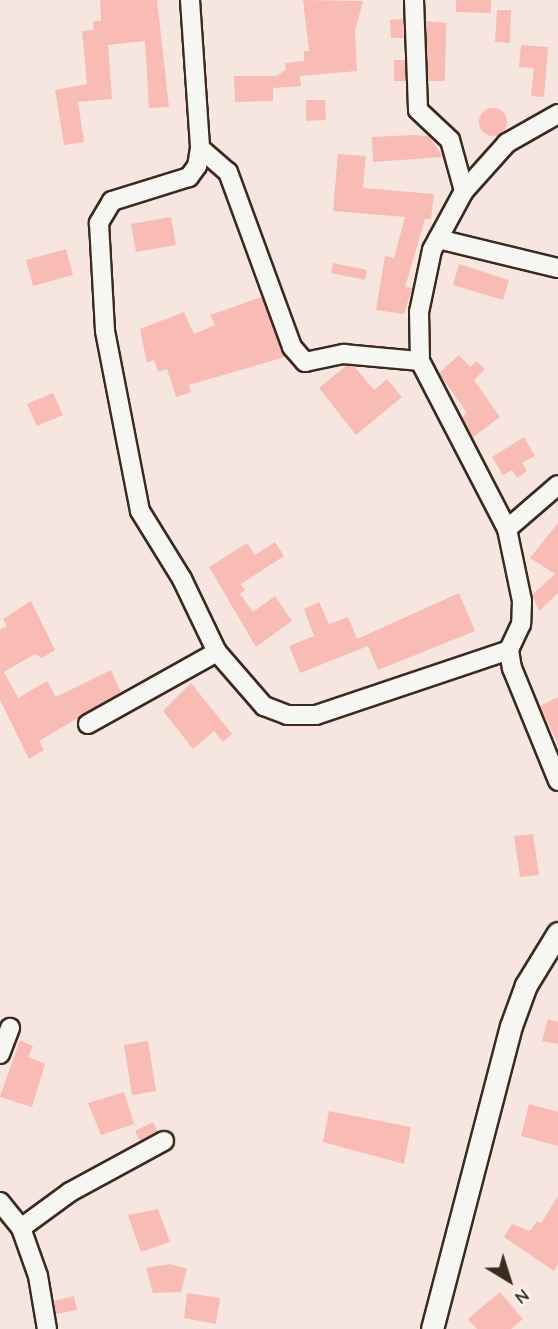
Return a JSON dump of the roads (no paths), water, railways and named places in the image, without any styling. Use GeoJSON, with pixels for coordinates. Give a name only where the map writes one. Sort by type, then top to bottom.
{"type":"FeatureCollection","features":[{"type":"Feature","properties":{"kind":"street"},"geometry":{"type":"LineString","coordinates":[[190,0],[200,148],[189,177],[112,201],[99,223],[105,331],[129,476],[140,511],[182,579],[217,652],[264,706],[287,715],[316,715],[509,650]]}},
{"type":"Feature","properties":{"kind":"street"},"geometry":{"type":"LineString","coordinates":[[414,0],[418,110],[450,140],[464,191]]}},
{"type":"Feature","properties":{"kind":"street"},"geometry":{"type":"LineString","coordinates":[[558,114],[507,143],[464,191],[439,239],[419,312],[420,361],[507,529],[522,601],[522,624],[509,650],[523,703],[558,781]]}},
{"type":"Feature","properties":{"kind":"street"},"geometry":{"type":"LineString","coordinates":[[200,148],[228,172],[292,347],[305,362],[344,354],[420,361]]}},
{"type":"Feature","properties":{"kind":"street"},"geometry":{"type":"LineString","coordinates":[[439,239],[558,268]]}},
{"type":"Feature","properties":{"kind":"street"},"geometry":{"type":"LineString","coordinates":[[507,529],[558,485]]}},
{"type":"Feature","properties":{"kind":"street"},"geometry":{"type":"LineString","coordinates":[[88,724],[217,652]]}},
{"type":"Feature","properties":{"kind":"street"},"geometry":{"type":"LineString","coordinates":[[432,1329],[511,1026],[526,985],[558,933]]}},
{"type":"Feature","properties":{"kind":"street"},"geometry":{"type":"LineString","coordinates":[[0,1054],[10,1028]]}},
{"type":"Feature","properties":{"kind":"street"},"geometry":{"type":"LineString","coordinates":[[21,1228],[70,1192],[164,1141]]}},
{"type":"Feature","properties":{"kind":"street"},"geometry":{"type":"LineString","coordinates":[[0,1202],[21,1228],[38,1276],[47,1329]]}}]}
